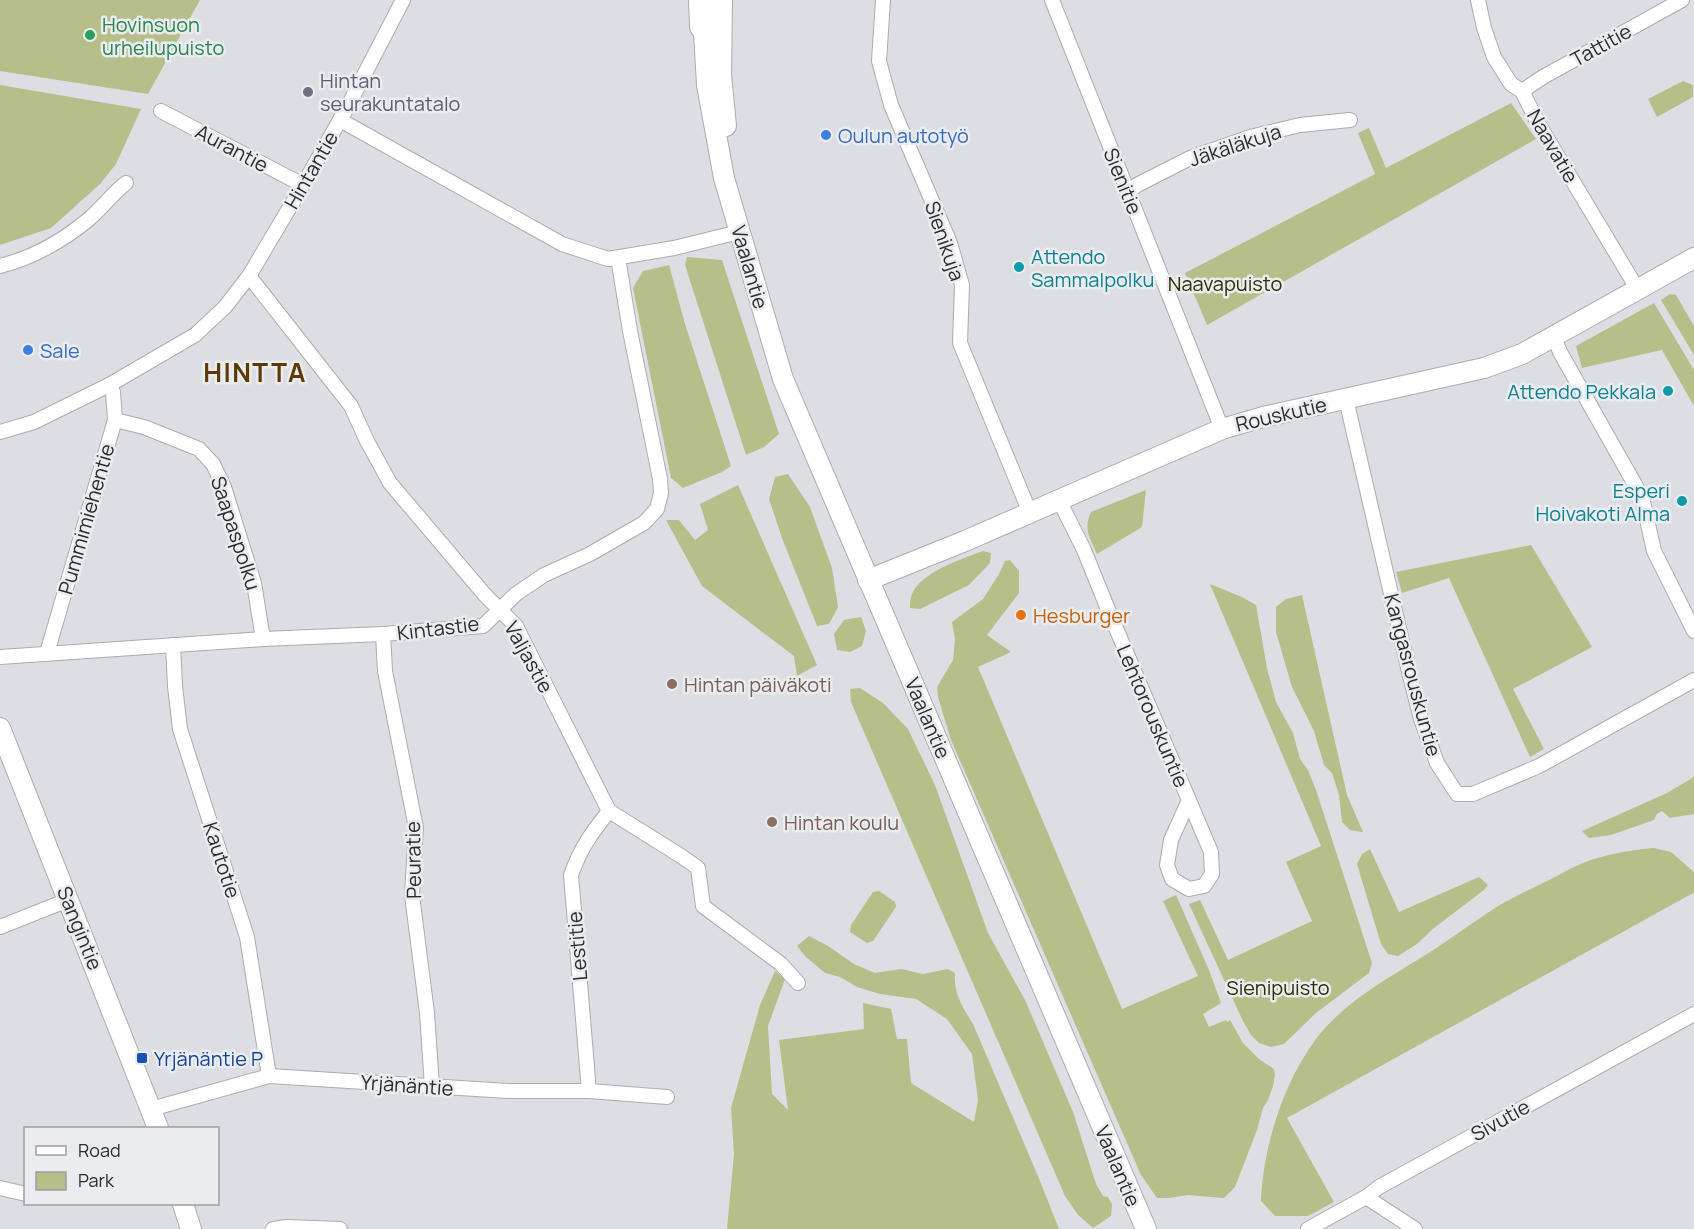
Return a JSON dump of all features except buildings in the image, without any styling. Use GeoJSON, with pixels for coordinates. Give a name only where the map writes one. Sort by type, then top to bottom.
{"type":"FeatureCollection","features":[{"type":"Feature","properties":{"kind":"highway"},"geometry":{"type":"LineString","coordinates":[[702,0],[703,26]]}},
{"type":"Feature","properties":{"kind":"street"},"geometry":{"type":"LineString","coordinates":[[340,120],[380,48],[403,0]]}},
{"type":"Feature","properties":{"kind":"street","name":"Vaalantie"},"geometry":{"type":"LineString","coordinates":[[722,0],[721,75],[732,171],[732,201]]}},
{"type":"Feature","properties":{"kind":"street","name":"Sienikuja"},"geometry":{"type":"LineString","coordinates":[[883,0],[879,61],[891,105],[950,243],[962,285],[960,343],[1030,513]]}},
{"type":"Feature","properties":{"kind":"street","name":"Sienitie"},"geometry":{"type":"LineString","coordinates":[[1052,0],[1222,429]]}},
{"type":"Feature","properties":{"kind":"street","name":"Naavatie"},"geometry":{"type":"LineString","coordinates":[[1478,0],[1494,57],[1512,84],[1522,91],[1538,123],[1638,290]]}},
{"type":"Feature","properties":{"kind":"street","name":"Tattitie"},"geometry":{"type":"LineString","coordinates":[[1522,91],[1682,0]]}},
{"type":"Feature","properties":{"kind":"street","name":"Vaalantie"},"geometry":{"type":"LineString","coordinates":[[703,26],[707,85],[724,178],[783,379],[1146,1229]]}},
{"type":"Feature","properties":{"kind":"street","name":"Aurantie"},"geometry":{"type":"LineString","coordinates":[[161,111],[303,185]]}},
{"type":"Feature","properties":{"kind":"street","name":"Hintantie"},"geometry":{"type":"LineString","coordinates":[[0,432],[34,422],[109,385],[195,335],[225,307],[249,276],[340,120],[562,244],[608,259],[674,248],[739,232]]}},
{"type":"Feature","properties":{"kind":"street","name":"Jäkäläkuja"},"geometry":{"type":"LineString","coordinates":[[1127,193],[1137,185],[1190,158],[1250,136],[1300,125],[1350,120]]}},
{"type":"Feature","properties":{"kind":"street"},"geometry":{"type":"LineString","coordinates":[[0,266],[16,262],[62,239],[91,218],[126,183]]}},
{"type":"Feature","properties":{"kind":"street","name":"Kintastie"},"geometry":{"type":"LineString","coordinates":[[0,657],[47,652],[383,634],[483,626],[516,594],[544,575],[590,554],[644,523],[657,509],[661,493],[660,479],[630,331],[618,258]]}},
{"type":"Feature","properties":{"kind":"street","name":"Rouskutie"},"geometry":{"type":"LineString","coordinates":[[868,580],[1030,513],[1222,429],[1263,417],[1484,368],[1522,354],[1694,258]]}},
{"type":"Feature","properties":{"kind":"street","name":"Valjastie"},"geometry":{"type":"LineString","coordinates":[[249,276],[351,406],[390,483],[485,595],[516,626],[609,811]]}},
{"type":"Feature","properties":{"kind":"street"},"geometry":{"type":"LineString","coordinates":[[1554,337],[1642,497],[1654,551],[1694,631]]}},
{"type":"Feature","properties":{"kind":"street","name":"Pummimiehentie"},"geometry":{"type":"LineString","coordinates":[[47,652],[114,420],[113,392],[109,385]]}},
{"type":"Feature","properties":{"kind":"street","name":"Kangasrouskuntie"},"geometry":{"type":"LineString","coordinates":[[1346,399],[1421,719],[1437,763],[1457,794],[1473,794],[1539,766],[1694,680]]}},
{"type":"Feature","properties":{"kind":"street","name":"Saapaspolku"},"geometry":{"type":"LineString","coordinates":[[114,420],[144,427],[199,449],[213,464],[224,487],[255,583],[263,639]]}},
{"type":"Feature","properties":{"kind":"street","name":"Lehtorouskuntie"},"geometry":{"type":"LineString","coordinates":[[1059,500],[1084,550],[1212,852],[1212,874],[1204,886],[1189,889],[1172,879],[1167,865],[1170,840],[1189,800]]}},
{"type":"Feature","properties":{"kind":"street","name":"Peuratie"},"geometry":{"type":"LineString","coordinates":[[383,634],[385,671],[416,828],[412,896],[427,1013],[432,1087]]}},
{"type":"Feature","properties":{"kind":"street","name":"Kautotie"},"geometry":{"type":"LineString","coordinates":[[173,645],[180,729],[247,937],[269,1076]]}},
{"type":"Feature","properties":{"kind":"street","name":"Sangintie"},"geometry":{"type":"LineString","coordinates":[[0,728],[158,1127]]}},
{"type":"Feature","properties":{"kind":"street"},"geometry":{"type":"LineString","coordinates":[[609,811],[698,868],[704,906],[781,964],[798,983]]}},
{"type":"Feature","properties":{"kind":"street","name":"Lestitie"},"geometry":{"type":"LineString","coordinates":[[589,1091],[572,875],[578,854],[609,811]]}},
{"type":"Feature","properties":{"kind":"street"},"geometry":{"type":"LineString","coordinates":[[0,927],[69,900]]}},
{"type":"Feature","properties":{"kind":"street","name":"Sivutie"},"geometry":{"type":"LineString","coordinates":[[1308,1229],[1366,1197],[1389,1181],[1694,1014]]}},
{"type":"Feature","properties":{"kind":"street","name":"Yrjänäntie"},"geometry":{"type":"LineString","coordinates":[[151,1109],[269,1076],[432,1087],[508,1091],[589,1091],[667,1097]]}},
{"type":"Feature","properties":{"kind":"street"},"geometry":{"type":"LineString","coordinates":[[0,1188],[24,1194]]}},
{"type":"Feature","properties":{"kind":"street"},"geometry":{"type":"LineString","coordinates":[[1366,1197],[1415,1229]]}},
{"type":"Feature","properties":{"kind":"street"},"geometry":{"type":"LineString","coordinates":[[184,1205],[191,1229]]}},
{"type":"Feature","properties":{"kind":"street"},"geometry":{"type":"LineString","coordinates":[[273,1229],[287,1227],[340,1229]]}},
{"type":"Feature","properties":{"kind":"green space","name":"Hovinsuon urheilupuisto"},"geometry":{"type":"Polygon","coordinates":[[[0,0],[200,0],[148,94],[0,71],[0,0]]]}},
{"type":"Feature","properties":{"kind":"green space"},"geometry":{"type":"Polygon","coordinates":[[[1683,81],[1693,85],[1693,97],[1657,117],[1648,99],[1683,81]]]}},
{"type":"Feature","properties":{"kind":"green space"},"geometry":{"type":"Polygon","coordinates":[[[0,85],[141,109],[116,164],[100,184],[51,228],[0,245],[0,85]]]}},
{"type":"Feature","properties":{"kind":"green space","name":"Naavapuisto"},"geometry":{"type":"Polygon","coordinates":[[[1511,103],[1536,139],[1207,325],[1185,273],[1375,174],[1358,133],[1369,128],[1386,168],[1511,103]]]}},
{"type":"Feature","properties":{"kind":"green space"},"geometry":{"type":"Polygon","coordinates":[[[687,257],[722,260],[779,434],[764,447],[746,455],[685,265],[687,257]]]}},
{"type":"Feature","properties":{"kind":"green space"},"geometry":{"type":"Polygon","coordinates":[[[669,265],[685,324],[731,466],[683,488],[671,478],[633,288],[643,271],[669,265]]]}},
{"type":"Feature","properties":{"kind":"green space"},"geometry":{"type":"Polygon","coordinates":[[[1670,294],[1676,295],[1694,326],[1694,355],[1661,300],[1670,294]]]}},
{"type":"Feature","properties":{"kind":"green space"},"geometry":{"type":"Polygon","coordinates":[[[1654,303],[1694,370],[1694,406],[1662,350],[1582,368],[1576,346],[1654,303]]]}},
{"type":"Feature","properties":{"kind":"green space"},"geometry":{"type":"Polygon","coordinates":[[[788,474],[810,507],[832,568],[838,607],[829,624],[817,626],[769,499],[775,477],[788,474]]]}},
{"type":"Feature","properties":{"kind":"green space"},"geometry":{"type":"Polygon","coordinates":[[[738,485],[817,665],[797,676],[794,656],[702,586],[666,520],[679,520],[695,540],[708,530],[700,504],[738,485]]]}},
{"type":"Feature","properties":{"kind":"green space"},"geometry":{"type":"Polygon","coordinates":[[[1146,490],[1142,527],[1097,554],[1088,529],[1091,512],[1146,490]]]}},
{"type":"Feature","properties":{"kind":"green space"},"geometry":{"type":"Polygon","coordinates":[[[1531,545],[1592,647],[1513,689],[1544,749],[1530,757],[1449,578],[1402,593],[1396,572],[1531,545]]]}},
{"type":"Feature","properties":{"kind":"green space"},"geometry":{"type":"Polygon","coordinates":[[[983,551],[991,553],[990,563],[969,585],[920,609],[910,608],[912,594],[924,579],[943,567],[983,551]]]}},
{"type":"Feature","properties":{"kind":"green space"},"geometry":{"type":"Polygon","coordinates":[[[1010,560],[1019,571],[1019,593],[987,635],[1011,652],[978,667],[1122,1009],[1198,976],[1163,901],[1176,895],[1221,1003],[1203,1014],[1209,1027],[1230,1020],[1243,1043],[1259,1059],[1274,1069],[1273,1086],[1235,1187],[1224,1198],[1188,1195],[1157,1198],[1141,1175],[951,740],[937,687],[953,660],[955,640],[952,622],[983,599],[1005,561],[1010,560]]]}},
{"type":"Feature","properties":{"kind":"green space","name":"Sienipuisto"},"geometry":{"type":"Polygon","coordinates":[[[1210,584],[1256,605],[1267,668],[1276,702],[1293,733],[1300,759],[1308,770],[1316,790],[1372,963],[1369,973],[1316,1013],[1284,1044],[1271,1047],[1259,1043],[1251,1035],[1189,904],[1200,900],[1228,960],[1312,921],[1286,862],[1321,846],[1210,584]]]}},
{"type":"Feature","properties":{"kind":"green space"},"geometry":{"type":"Polygon","coordinates":[[[1302,595],[1347,795],[1363,832],[1350,830],[1342,822],[1339,795],[1332,773],[1324,765],[1314,731],[1292,687],[1276,632],[1276,607],[1286,599],[1302,595]]]}},
{"type":"Feature","properties":{"kind":"green space"},"geometry":{"type":"Polygon","coordinates":[[[861,617],[866,631],[862,646],[850,652],[837,650],[834,634],[844,620],[861,617]]]}},
{"type":"Feature","properties":{"kind":"green space"},"geometry":{"type":"Polygon","coordinates":[[[860,688],[883,703],[908,729],[935,785],[988,933],[1026,1002],[1073,1112],[1096,1184],[1103,1196],[1108,1197],[1112,1204],[1111,1216],[1093,1228],[1078,1215],[1065,1196],[851,702],[850,689],[860,688]]]}},
{"type":"Feature","properties":{"kind":"green space"},"geometry":{"type":"Polygon","coordinates":[[[1694,777],[1694,814],[1670,818],[1662,811],[1654,820],[1611,835],[1589,838],[1582,831],[1667,793],[1694,777]]]}},
{"type":"Feature","properties":{"kind":"green space"},"geometry":{"type":"Polygon","coordinates":[[[1654,848],[1671,852],[1694,872],[1694,894],[1287,1118],[1334,1202],[1308,1216],[1275,1216],[1261,1201],[1266,1159],[1277,1116],[1304,1056],[1328,1024],[1357,999],[1504,902],[1583,863],[1618,853],[1654,848]]]}},
{"type":"Feature","properties":{"kind":"green space"},"geometry":{"type":"Polygon","coordinates":[[[1370,849],[1399,912],[1479,877],[1488,885],[1417,944],[1398,956],[1388,954],[1381,944],[1357,864],[1362,854],[1370,849]]]}},
{"type":"Feature","properties":{"kind":"green space"},"geometry":{"type":"Polygon","coordinates":[[[879,891],[895,902],[896,907],[873,941],[867,943],[850,932],[851,925],[873,892],[879,891]]]}},
{"type":"Feature","properties":{"kind":"green space"},"geometry":{"type":"Polygon","coordinates":[[[809,936],[854,964],[875,973],[901,969],[923,974],[948,969],[955,973],[960,1000],[973,1024],[1059,1229],[727,1229],[734,1154],[731,1108],[760,1005],[775,971],[785,979],[768,1026],[772,1094],[788,1110],[779,1040],[864,1029],[863,1003],[891,1009],[897,1039],[907,1039],[911,1083],[974,1122],[978,1100],[972,1054],[947,1019],[916,999],[880,994],[825,973],[797,946],[809,936]]]}},
{"type":"Feature","properties":{"kind":"place","name":"Hovinsuon urheilupuisto"},"geometry":{"type":"Point","coordinates":[90,35]}},
{"type":"Feature","properties":{"kind":"place","name":"Hintan seurakuntatalo"},"geometry":{"type":"Point","coordinates":[308,92]}},
{"type":"Feature","properties":{"kind":"place","name":"Oulun autotyö"},"geometry":{"type":"Point","coordinates":[826,135]}},
{"type":"Feature","properties":{"kind":"place","name":"Attendo Sammalpolku"},"geometry":{"type":"Point","coordinates":[1019,267]}},
{"type":"Feature","properties":{"kind":"place","name":"Sale"},"geometry":{"type":"Point","coordinates":[28,350]}},
{"type":"Feature","properties":{"kind":"place","name":"Attendo Pekkala"},"geometry":{"type":"Point","coordinates":[1668,391]}},
{"type":"Feature","properties":{"kind":"place","name":"Esperi Hoivakoti Alma"},"geometry":{"type":"Point","coordinates":[1682,501]}},
{"type":"Feature","properties":{"kind":"place","name":"Hesburger"},"geometry":{"type":"Point","coordinates":[1021,615]}},
{"type":"Feature","properties":{"kind":"place","name":"Hintan päiväkoti"},"geometry":{"type":"Point","coordinates":[672,684]}},
{"type":"Feature","properties":{"kind":"place","name":"Hintan koulu"},"geometry":{"type":"Point","coordinates":[772,822]}},
{"type":"Feature","properties":{"kind":"place","name":"Yrjänäntie P"},"geometry":{"type":"Point","coordinates":[142,1058]}},
{"type":"Feature","properties":{"kind":"district","name":"HINTTA"},"geometry":{"type":"Point","coordinates":[255,372]}}]}
